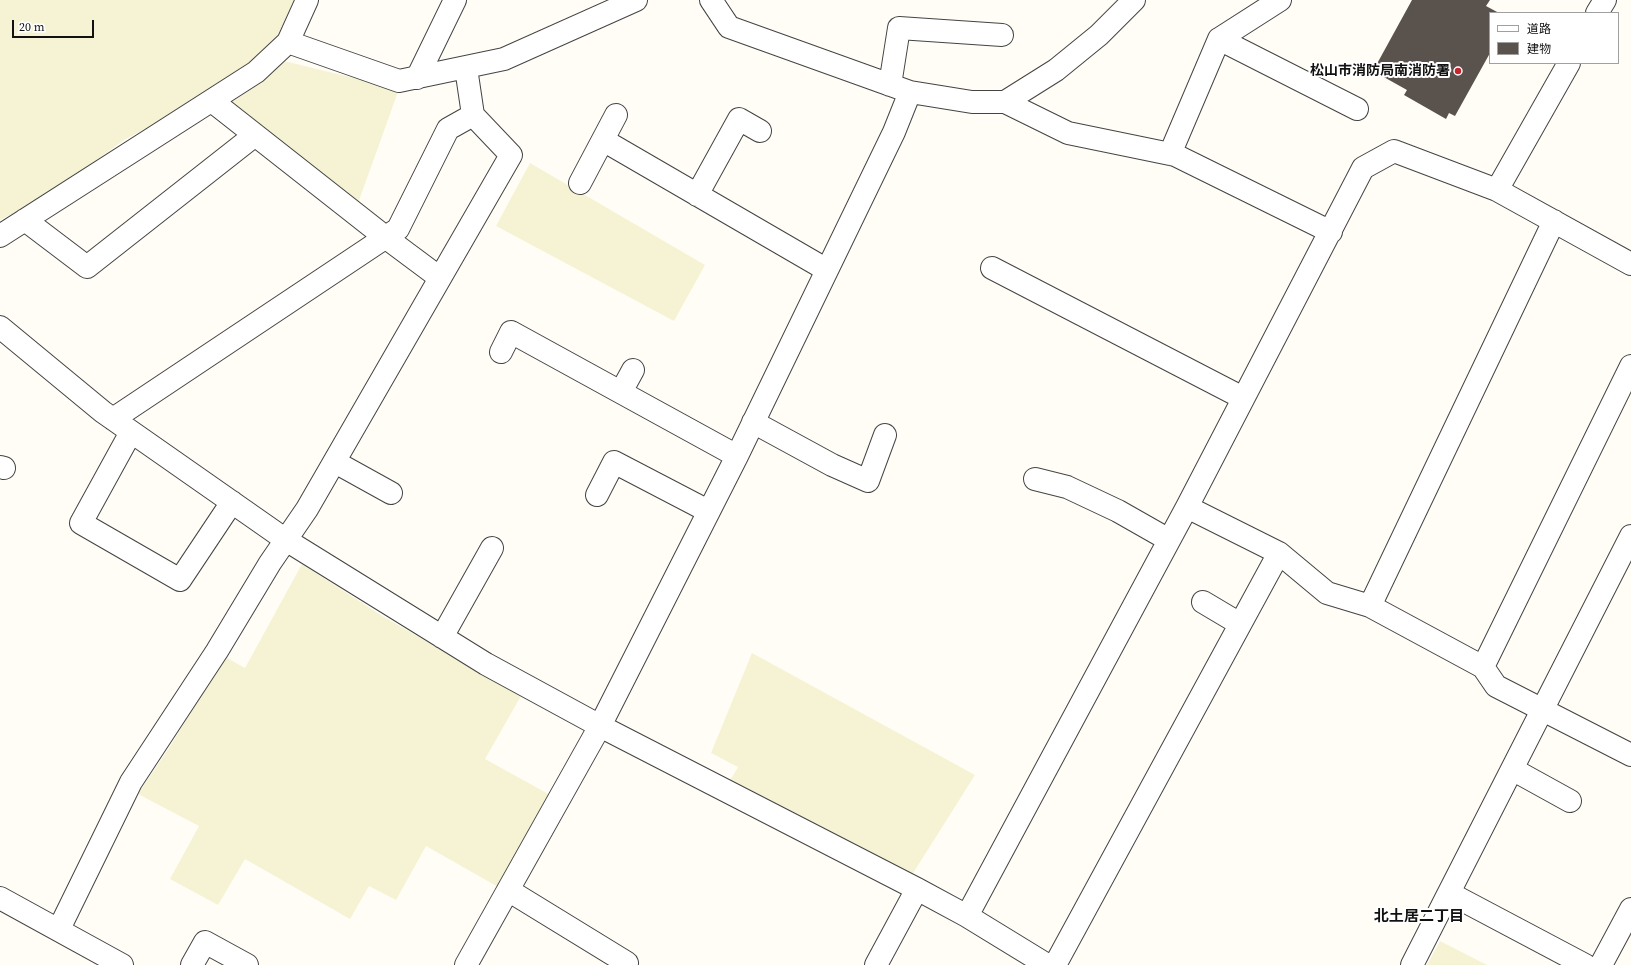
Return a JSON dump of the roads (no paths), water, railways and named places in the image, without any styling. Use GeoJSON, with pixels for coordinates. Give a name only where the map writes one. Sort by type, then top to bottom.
{"type":"FeatureCollection","features":[{"type":"Feature","properties":{"kind":"street"},"geometry":{"type":"LineString","coordinates":[[0,236],[256,72],[288,42],[308,0]]}},
{"type":"Feature","properties":{"kind":"street"},"geometry":{"type":"LineString","coordinates":[[417,78],[455,0]]}},
{"type":"Feature","properties":{"kind":"street"},"geometry":{"type":"LineString","coordinates":[[288,42],[399,81],[504,60],[636,0]]}},
{"type":"Feature","properties":{"kind":"street"},"geometry":{"type":"LineString","coordinates":[[711,0],[729,28],[910,92],[972,102],[1005,102],[1068,133],[1170,154],[1331,232]]}},
{"type":"Feature","properties":{"kind":"street"},"geometry":{"type":"LineString","coordinates":[[1005,102],[1056,70],[1099,35],[1134,0]]}},
{"type":"Feature","properties":{"kind":"street"},"geometry":{"type":"LineString","coordinates":[[1170,154],[1219,39],[1280,0]]}},
{"type":"Feature","properties":{"kind":"street"},"geometry":{"type":"LineString","coordinates":[[1598,12],[1605,0]]}},
{"type":"Feature","properties":{"kind":"street"},"geometry":{"type":"LineString","coordinates":[[890,85],[899,28],[1002,35]]}},
{"type":"Feature","properties":{"kind":"street"},"geometry":{"type":"LineString","coordinates":[[1219,39],[1357,109]]}},
{"type":"Feature","properties":{"kind":"street"},"geometry":{"type":"LineString","coordinates":[[1497,190],[1568,64]]}},
{"type":"Feature","properties":{"kind":"street"},"geometry":{"type":"LineString","coordinates":[[59,930],[131,782],[217,651],[270,563],[308,509],[511,155],[473,115],[466,68]]}},
{"type":"Feature","properties":{"kind":"street"},"geometry":{"type":"LineString","coordinates":[[466,965],[600,726],[753,422],[894,132],[910,92]]}},
{"type":"Feature","properties":{"kind":"street"},"geometry":{"type":"LineString","coordinates":[[212,101],[385,237],[440,278]]}},
{"type":"Feature","properties":{"kind":"street"},"geometry":{"type":"LineString","coordinates":[[113,419],[398,229],[448,129],[473,115]]}},
{"type":"Feature","properties":{"kind":"street"},"geometry":{"type":"LineString","coordinates":[[580,182],[616,115]]}},
{"type":"Feature","properties":{"kind":"street"},"geometry":{"type":"LineString","coordinates":[[697,195],[739,119],[760,131]]}},
{"type":"Feature","properties":{"kind":"street"},"geometry":{"type":"LineString","coordinates":[[25,220],[87,267],[255,135]]}},
{"type":"Feature","properties":{"kind":"street"},"geometry":{"type":"LineString","coordinates":[[603,140],[827,270]]}},
{"type":"Feature","properties":{"kind":"street"},"geometry":{"type":"LineString","coordinates":[[967,916],[1186,508],[1364,168],[1394,151],[1497,190],[1631,264]]}},
{"type":"Feature","properties":{"kind":"street"},"geometry":{"type":"LineString","coordinates":[[1370,606],[1554,221]]}},
{"type":"Feature","properties":{"kind":"street"},"geometry":{"type":"LineString","coordinates":[[992,268],[1244,398]]}},
{"type":"Feature","properties":{"kind":"street"},"geometry":{"type":"LineString","coordinates":[[0,327],[113,419],[286,540],[486,664],[600,726],[917,889],[967,916],[1047,965]]}},
{"type":"Feature","properties":{"kind":"street"},"geometry":{"type":"LineString","coordinates":[[500,352],[511,332],[736,456]]}},
{"type":"Feature","properties":{"kind":"street"},"geometry":{"type":"LineString","coordinates":[[1484,667],[1631,366]]}},
{"type":"Feature","properties":{"kind":"street"},"geometry":{"type":"LineString","coordinates":[[621,392],[633,370]]}},
{"type":"Feature","properties":{"kind":"street"},"geometry":{"type":"LineString","coordinates":[[753,422],[832,465],[868,481],[885,435]]}},
{"type":"Feature","properties":{"kind":"street"},"geometry":{"type":"LineString","coordinates":[[131,432],[81,523],[180,580],[232,502]]}},
{"type":"Feature","properties":{"kind":"street"},"geometry":{"type":"LineString","coordinates":[[335,462],[391,493]]}},
{"type":"Feature","properties":{"kind":"street"},"geometry":{"type":"LineString","coordinates":[[597,495],[614,462],[708,511]]}},
{"type":"Feature","properties":{"kind":"street"},"geometry":{"type":"LineString","coordinates":[[1035,479],[1066,487],[1118,511],[1169,540]]}},
{"type":"Feature","properties":{"kind":"street"},"geometry":{"type":"LineString","coordinates":[[1186,508],[1279,553],[1327,593],[1370,606],[1484,667],[1496,686],[1631,755]]}},
{"type":"Feature","properties":{"kind":"street"},"geometry":{"type":"LineString","coordinates":[[1412,965],[1631,536]]}},
{"type":"Feature","properties":{"kind":"street"},"geometry":{"type":"LineString","coordinates":[[442,637],[492,548]]}},
{"type":"Feature","properties":{"kind":"street"},"geometry":{"type":"LineString","coordinates":[[1055,965],[1279,553]]}},
{"type":"Feature","properties":{"kind":"street"},"geometry":{"type":"LineString","coordinates":[[1203,602],[1240,624]]}},
{"type":"Feature","properties":{"kind":"street"},"geometry":{"type":"LineString","coordinates":[[1512,769],[1570,801]]}},
{"type":"Feature","properties":{"kind":"street"},"geometry":{"type":"LineString","coordinates":[[876,965],[917,889]]}},
{"type":"Feature","properties":{"kind":"street"},"geometry":{"type":"LineString","coordinates":[[508,890],[627,963],[626,965]]}},
{"type":"Feature","properties":{"kind":"street"},"geometry":{"type":"LineString","coordinates":[[1449,893],[1584,965]]}},
{"type":"Feature","properties":{"kind":"street"},"geometry":{"type":"LineString","coordinates":[[0,898],[122,965]]}},
{"type":"Feature","properties":{"kind":"street"},"geometry":{"type":"LineString","coordinates":[[1601,965],[1631,909]]}},
{"type":"Feature","properties":{"kind":"street"},"geometry":{"type":"LineString","coordinates":[[192,965],[205,942],[247,965]]}},
{"type":"Feature","properties":{"kind":"place","name":"松山市消防局南消防署"},"geometry":{"type":"Point","coordinates":[1458,71]}},
{"type":"Feature","properties":{"kind":"district","name":"北土居二丁目"},"geometry":{"type":"Point","coordinates":[1419,917]}}]}
